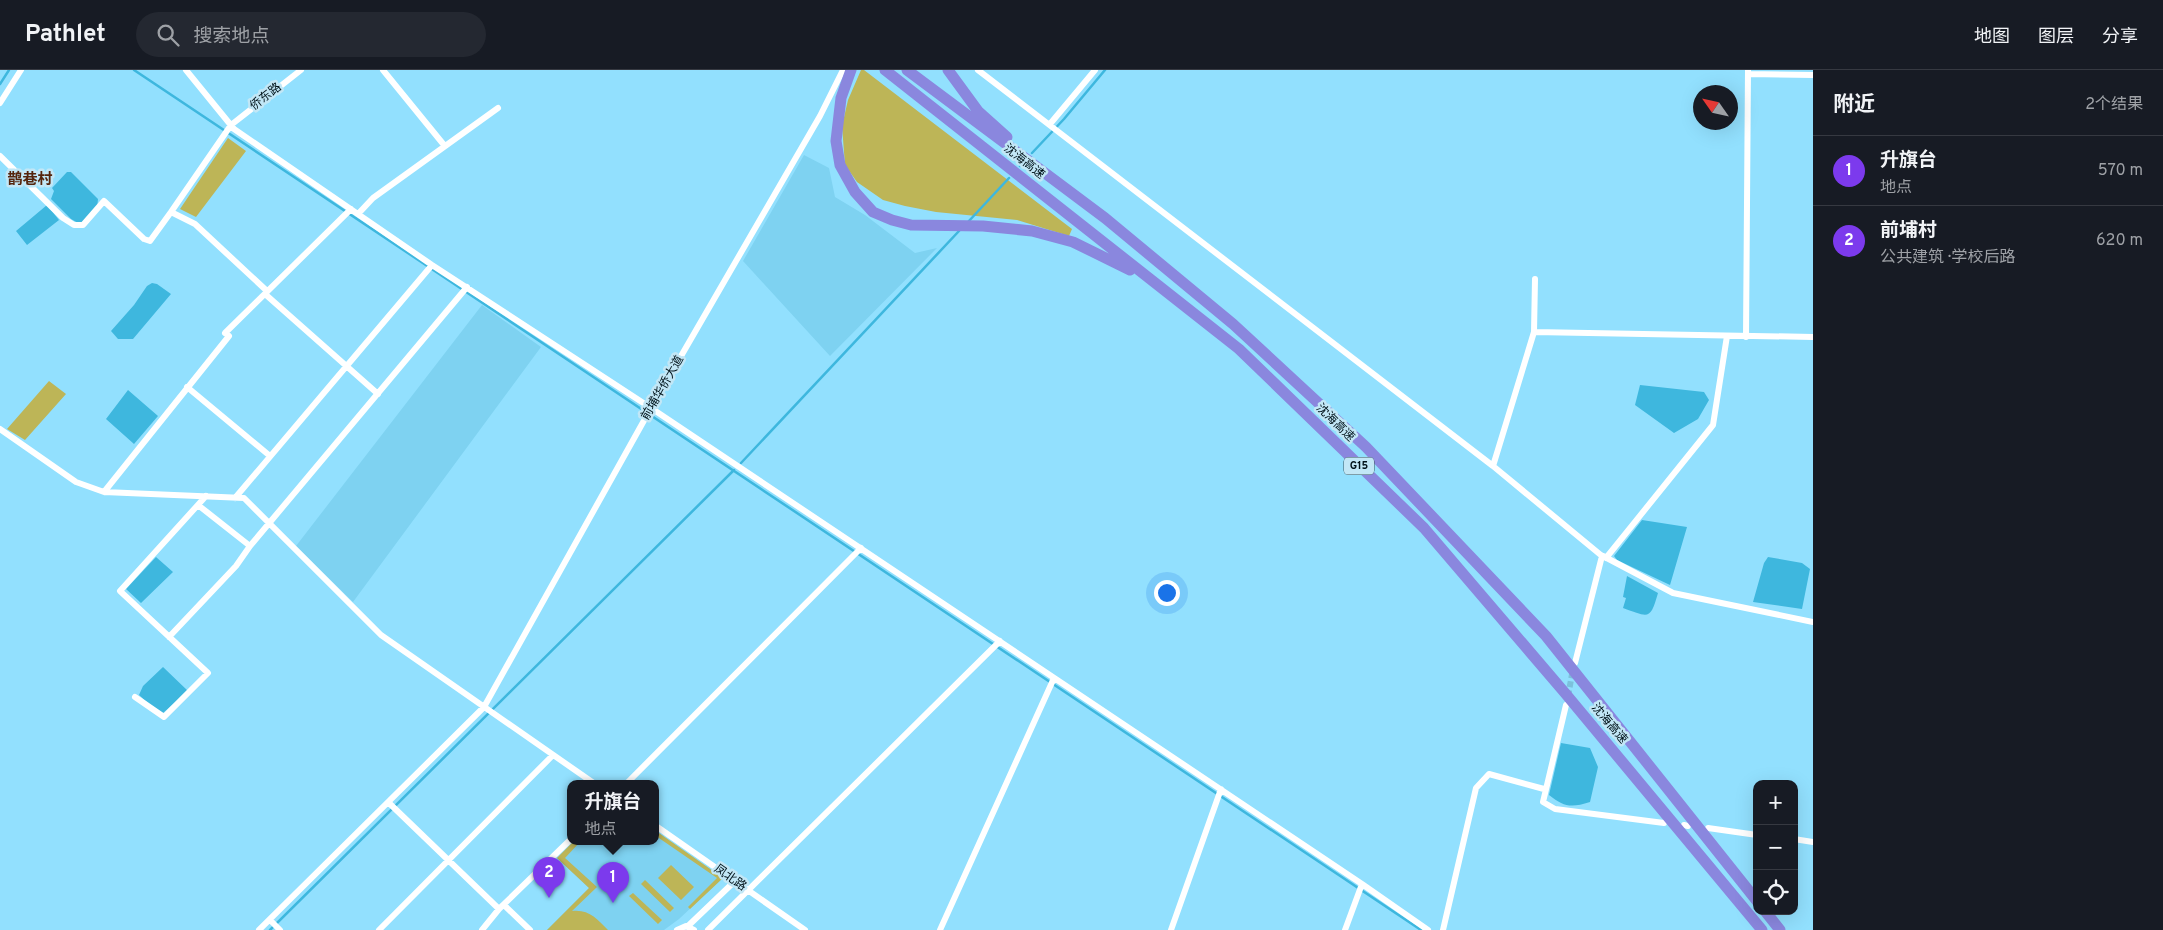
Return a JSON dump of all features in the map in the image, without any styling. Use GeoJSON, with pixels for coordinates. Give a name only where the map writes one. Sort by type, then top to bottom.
{"type":"FeatureCollection","features":[{"type":"Feature","properties":{"kind":"highway"},"geometry":{"type":"LineString","coordinates":[[852,70],[841,98],[836,141],[840,164],[855,192],[873,212],[911,225],[983,226],[1032,231],[1073,242],[1159,286]]}},
{"type":"Feature","properties":{"kind":"highway","name":"沈海高速"},"geometry":{"type":"LineString","coordinates":[[907,70],[1105,218],[1233,324],[1366,447],[1546,636],[1753,896]]}},
{"type":"Feature","properties":{"kind":"highway"},"geometry":{"type":"LineString","coordinates":[[948,70],[978,110],[1062,186]]}},
{"type":"Feature","properties":{"kind":"highway","name":"沈海高速"},"geometry":{"type":"LineString","coordinates":[[886,71],[1239,349],[1424,528],[1565,693],[1762,930]]}},
{"type":"Feature","properties":{"kind":"highway"},"geometry":{"type":"LineString","coordinates":[[1768,915],[1780,930]]}},
{"type":"Feature","properties":{"kind":"street"},"geometry":{"type":"LineString","coordinates":[[0,102],[21,70]]}},
{"type":"Feature","properties":{"kind":"street"},"geometry":{"type":"LineString","coordinates":[[186,70],[228,129],[348,211],[358,214],[465,290],[1219,793],[1428,930]]}},
{"type":"Feature","properties":{"kind":"street","name":"侨东路"},"geometry":{"type":"LineString","coordinates":[[0,156],[63,218],[74,225],[83,225],[104,201],[144,239],[150,240],[228,129],[301,70]]}},
{"type":"Feature","properties":{"kind":"street"},"geometry":{"type":"LineString","coordinates":[[383,70],[444,146]]}},
{"type":"Feature","properties":{"kind":"street","name":"前埔华侨大道"},"geometry":{"type":"LineString","coordinates":[[259,930],[275,925],[488,710],[650,412],[820,116],[843,70]]}},
{"type":"Feature","properties":{"kind":"street"},"geometry":{"type":"LineString","coordinates":[[978,70],[1493,466],[1604,557],[1673,593],[1813,622]]}},
{"type":"Feature","properties":{"kind":"street"},"geometry":{"type":"LineString","coordinates":[[1053,127],[1095,70]]}},
{"type":"Feature","properties":{"kind":"street"},"geometry":{"type":"LineString","coordinates":[[1746,337],[1748,72],[1813,75]]}},
{"type":"Feature","properties":{"kind":"street"},"geometry":{"type":"LineString","coordinates":[[358,214],[373,198],[498,108]]}},
{"type":"Feature","properties":{"kind":"street"},"geometry":{"type":"LineString","coordinates":[[104,492],[229,336],[225,333],[348,211]]}},
{"type":"Feature","properties":{"kind":"street"},"geometry":{"type":"LineString","coordinates":[[171,212],[195,224],[346,367],[378,394]]}},
{"type":"Feature","properties":{"kind":"street"},"geometry":{"type":"LineString","coordinates":[[235,498],[431,267]]}},
{"type":"Feature","properties":{"kind":"street"},"geometry":{"type":"LineString","coordinates":[[1493,466],[1534,332],[1535,279]]}},
{"type":"Feature","properties":{"kind":"street"},"geometry":{"type":"LineString","coordinates":[[169,637],[236,566],[269,523],[465,290]]}},
{"type":"Feature","properties":{"kind":"street"},"geometry":{"type":"LineString","coordinates":[[1534,332],[1813,337]]}},
{"type":"Feature","properties":{"kind":"street"},"geometry":{"type":"LineString","coordinates":[[1575,663],[1604,557],[1713,425],[1727,336]]}},
{"type":"Feature","properties":{"kind":"street"},"geometry":{"type":"LineString","coordinates":[[187,388],[270,456]]}},
{"type":"Feature","properties":{"kind":"street"},"geometry":{"type":"LineString","coordinates":[[0,429],[76,482],[104,492],[244,498],[381,635],[589,780]]}},
{"type":"Feature","properties":{"kind":"street"},"geometry":{"type":"LineString","coordinates":[[135,697],[164,717],[208,672],[120,592],[206,496]]}},
{"type":"Feature","properties":{"kind":"street"},"geometry":{"type":"LineString","coordinates":[[198,505],[250,546]]}},
{"type":"Feature","properties":{"kind":"street"},"geometry":{"type":"LineString","coordinates":[[630,780],[858,551]]}},
{"type":"Feature","properties":{"kind":"street"},"geometry":{"type":"LineString","coordinates":[[708,930],[997,644]]}},
{"type":"Feature","properties":{"kind":"street"},"geometry":{"type":"LineString","coordinates":[[940,930],[1053,681]]}},
{"type":"Feature","properties":{"kind":"street"},"geometry":{"type":"LineString","coordinates":[[1566,706],[1544,789],[1543,802],[1555,809],[1664,823]]}},
{"type":"Feature","properties":{"kind":"street"},"geometry":{"type":"LineString","coordinates":[[379,930],[553,755]]}},
{"type":"Feature","properties":{"kind":"street"},"geometry":{"type":"LineString","coordinates":[[1443,930],[1476,788],[1489,774],[1544,789]]}},
{"type":"Feature","properties":{"kind":"street"},"geometry":{"type":"LineString","coordinates":[[1171,930],[1219,793]]}},
{"type":"Feature","properties":{"kind":"street"},"geometry":{"type":"LineString","coordinates":[[392,806],[448,860],[530,930]]}},
{"type":"Feature","properties":{"kind":"street","name":"凤北路"},"geometry":{"type":"LineString","coordinates":[[659,828],[805,930]]}},
{"type":"Feature","properties":{"kind":"street"},"geometry":{"type":"LineString","coordinates":[[1708,828],[1753,834]]}},
{"type":"Feature","properties":{"kind":"street"},"geometry":{"type":"LineString","coordinates":[[1798,840],[1813,842]]}},
{"type":"Feature","properties":{"kind":"street"},"geometry":{"type":"LineString","coordinates":[[482,930],[502,907],[567,843]]}},
{"type":"Feature","properties":{"kind":"street"},"geometry":{"type":"LineString","coordinates":[[677,930],[683,926],[691,928],[735,881]]}},
{"type":"Feature","properties":{"kind":"street"},"geometry":{"type":"LineString","coordinates":[[1345,930],[1361,887]]}},
{"type":"Feature","properties":{"kind":"shaded area"},"geometry":{"type":"Polygon","coordinates":[[[861,70],[864,70],[1072,229],[1069,236],[1017,220],[936,212],[905,206],[883,200],[857,182],[845,165],[842,126],[848,100],[861,70]]]}},
{"type":"Feature","properties":{"kind":"shaded area"},"geometry":{"type":"Polygon","coordinates":[[[228,138],[246,151],[196,217],[180,209],[228,138]]]}},
{"type":"Feature","properties":{"kind":"shaded area"},"geometry":{"type":"Polygon","coordinates":[[[804,155],[829,168],[835,197],[865,215],[915,253],[937,248],[830,356],[743,261],[804,155]]]}},
{"type":"Feature","properties":{"kind":"shaded area"},"geometry":{"type":"Polygon","coordinates":[[[67,172],[71,172],[98,199],[97,209],[80,224],[71,219],[51,199],[54,191],[52,188],[67,172]]]}},
{"type":"Feature","properties":{"kind":"shaded area"},"geometry":{"type":"Polygon","coordinates":[[[47,205],[59,220],[27,245],[16,231],[47,205]]]}},
{"type":"Feature","properties":{"kind":"shaded area"},"geometry":{"type":"Polygon","coordinates":[[[152,283],[157,284],[171,294],[133,339],[118,339],[111,331],[134,305],[147,286],[152,283]]]}},
{"type":"Feature","properties":{"kind":"shaded area"},"geometry":{"type":"Polygon","coordinates":[[[482,305],[541,347],[353,602],[296,546],[482,305]]]}},
{"type":"Feature","properties":{"kind":"shaded area"},"geometry":{"type":"Polygon","coordinates":[[[49,381],[66,394],[25,440],[7,429],[49,381]]]}},
{"type":"Feature","properties":{"kind":"shaded area"},"geometry":{"type":"Polygon","coordinates":[[[1640,385],[1704,392],[1709,400],[1698,419],[1674,433],[1635,405],[1640,385]]]}},
{"type":"Feature","properties":{"kind":"shaded area"},"geometry":{"type":"Polygon","coordinates":[[[128,390],[158,416],[134,444],[106,419],[128,390]]]}},
{"type":"Feature","properties":{"kind":"shaded area"},"geometry":{"type":"Polygon","coordinates":[[[1642,520],[1687,527],[1670,585],[1617,560],[1614,556],[1642,520]]]}},
{"type":"Feature","properties":{"kind":"shaded area"},"geometry":{"type":"Polygon","coordinates":[[[156,557],[173,572],[141,603],[126,589],[156,557]]]}},
{"type":"Feature","properties":{"kind":"shaded area"},"geometry":{"type":"Polygon","coordinates":[[[1768,557],[1802,563],[1810,569],[1802,609],[1753,602],[1764,563],[1768,557]]]}},
{"type":"Feature","properties":{"kind":"shaded area"},"geometry":{"type":"Polygon","coordinates":[[[1627,576],[1658,593],[1653,608],[1647,614],[1643,615],[1623,608],[1626,598],[1623,597],[1627,576]]]}},
{"type":"Feature","properties":{"kind":"shaded area"},"geometry":{"type":"Polygon","coordinates":[[[163,667],[188,691],[163,713],[139,695],[143,686],[163,667]]]}},
{"type":"Feature","properties":{"kind":"shaded area"},"geometry":{"type":"Polygon","coordinates":[[[1561,743],[1590,748],[1598,767],[1590,802],[1573,806],[1559,802],[1549,795],[1561,743]]]}},
{"type":"Feature","properties":{"kind":"shaded area"},"geometry":{"type":"Polygon","coordinates":[[[659,833],[723,878],[679,919],[664,930],[547,930],[589,888],[557,858],[570,845],[659,845],[659,833]]]}},
{"type":"Feature","properties":{"kind":"shaded area"},"geometry":{"type":"Polygon","coordinates":[[[659,833],[723,878],[690,909],[688,907],[717,878],[659,838],[659,833]]]}},
{"type":"Feature","properties":{"kind":"shaded area"},"geometry":{"type":"Polygon","coordinates":[[[570,845],[577,845],[565,858],[597,887],[572,911],[588,913],[608,930],[547,930],[589,888],[557,858],[570,845]]]}},
{"type":"Feature","properties":{"kind":"shaded area"},"geometry":{"type":"Polygon","coordinates":[[[671,865],[694,887],[681,900],[658,878],[671,865]]]}},
{"type":"Feature","properties":{"kind":"shaded area"},"geometry":{"type":"Polygon","coordinates":[[[645,880],[674,908],[670,912],[641,884],[645,880]]]}},
{"type":"Feature","properties":{"kind":"shaded area"},"geometry":{"type":"Polygon","coordinates":[[[633,893],[662,920],[658,924],[629,896],[633,893]]]}},
{"type":"Feature","properties":{"kind":"waterway"},"geometry":{"type":"LineString","coordinates":[[0,84],[9,70]]}},
{"type":"Feature","properties":{"kind":"waterway"},"geometry":{"type":"LineString","coordinates":[[134,70],[1421,930]]}},
{"type":"Feature","properties":{"kind":"waterway"},"geometry":{"type":"LineString","coordinates":[[1032,153],[1064,119],[1105,70]]}},
{"type":"Feature","properties":{"kind":"waterway"},"geometry":{"type":"LineString","coordinates":[[968,222],[1009,178]]}},
{"type":"Feature","properties":{"kind":"waterway"},"geometry":{"type":"LineString","coordinates":[[741,463],[959,231]]}},
{"type":"Feature","properties":{"kind":"waterway"},"geometry":{"type":"LineString","coordinates":[[270,930],[734,470]]}},
{"type":"Feature","properties":{"kind":"tunnel"},"geometry":{"type":"LineString","coordinates":[[1568,696],[1573,669]]}},
{"type":"Feature","properties":{"kind":"place","name":"前埔村"},"geometry":{"type":"Point","coordinates":[549,898]}},
{"type":"Feature","properties":{"kind":"place","name":"升旗台"},"geometry":{"type":"Point","coordinates":[613,903]}},
{"type":"Feature","properties":{"kind":"district","name":"鹊巷村"},"geometry":{"type":"Point","coordinates":[30,180]}}]}
